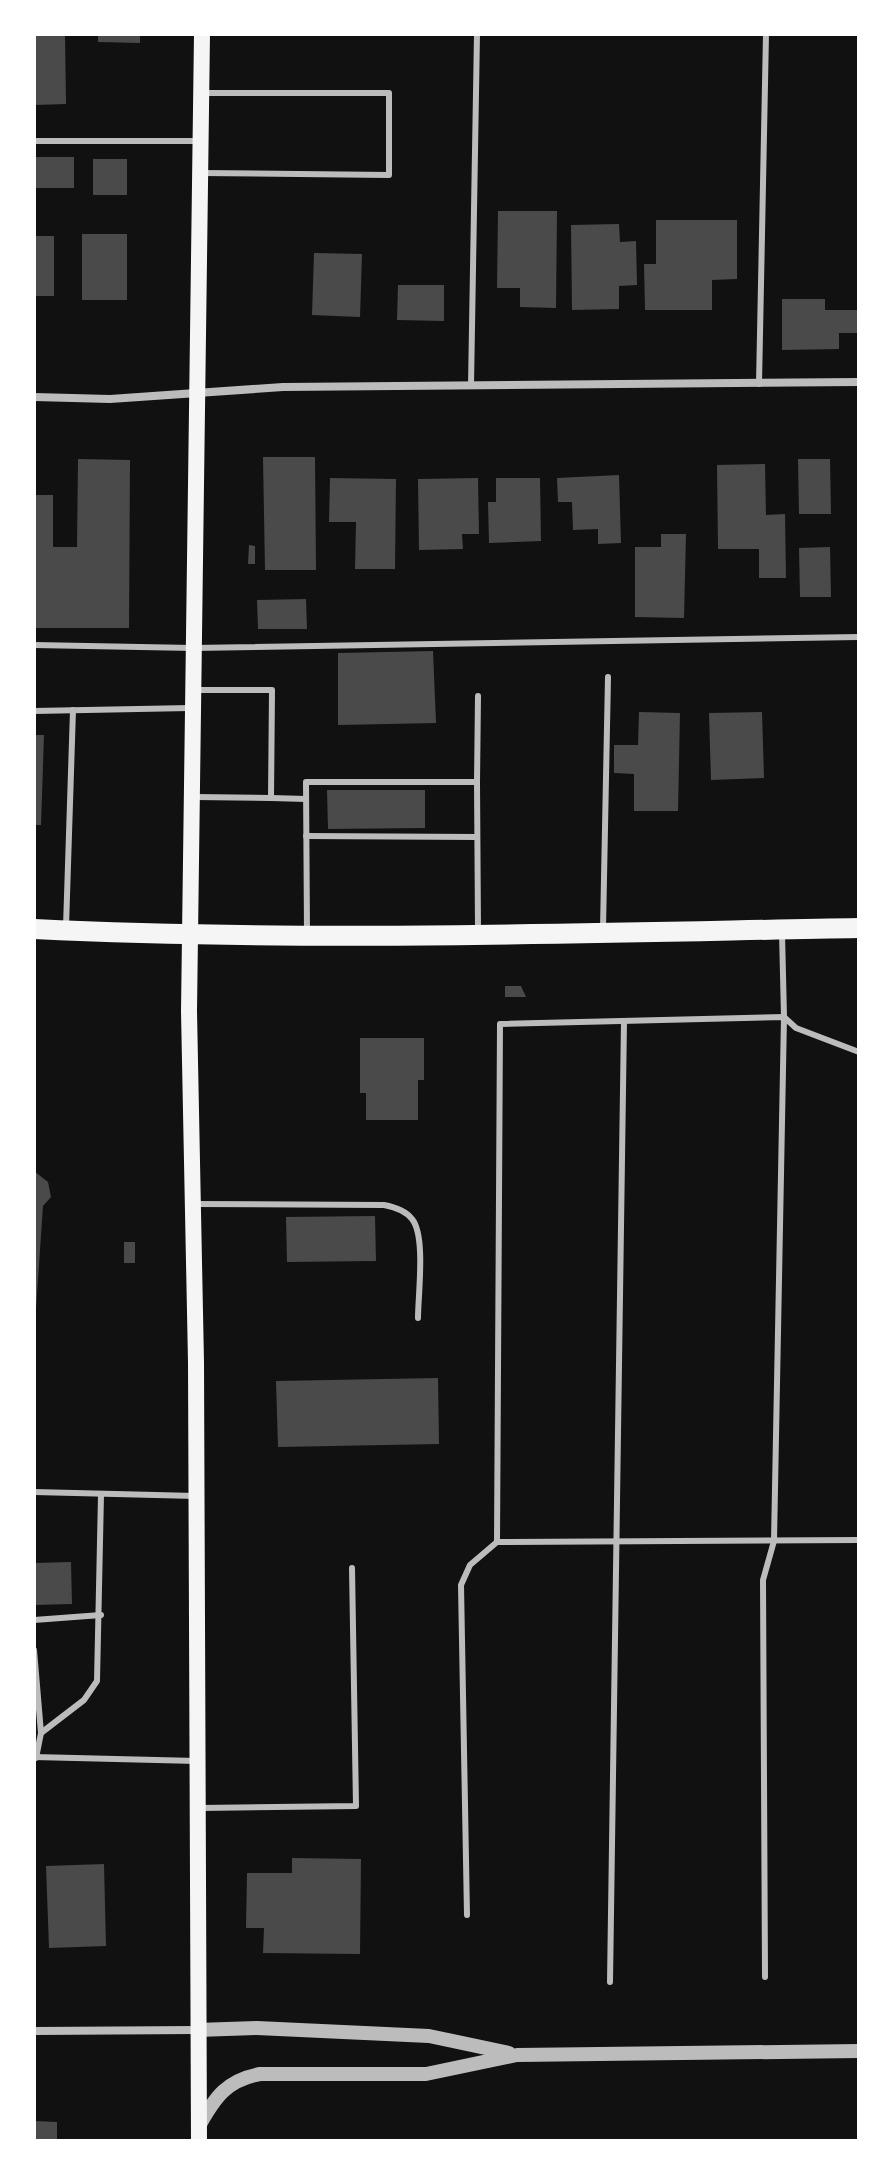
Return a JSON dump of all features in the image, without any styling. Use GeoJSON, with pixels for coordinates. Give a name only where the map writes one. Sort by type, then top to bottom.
{"type":"FeatureCollection","features":[{"type":"Feature","properties":{"kind":"main road"},"geometry":{"type":"LineString","coordinates":[[199,2134],[190,934],[202,34]]}},
{"type":"Feature","properties":{"kind":"main road"},"geometry":{"type":"LineString","coordinates":[[34,929],[307,936],[859,928]]}},
{"type":"Feature","properties":{"kind":"street"},"geometry":{"type":"LineString","coordinates":[[34,397],[110,399],[270,388],[859,382]]}},
{"type":"Feature","properties":{"kind":"street"},"geometry":{"type":"LineString","coordinates":[[34,2031],[257,2028],[429,2036],[517,2055]]}},
{"type":"Feature","properties":{"kind":"street"},"geometry":{"type":"LineString","coordinates":[[199,2134],[213,2100],[239,2077],[260,2074],[426,2074],[517,2055],[859,2051]]}},
{"type":"Feature","properties":{"kind":"lane"},"geometry":{"type":"LineString","coordinates":[[471,386],[477,34]]}},
{"type":"Feature","properties":{"kind":"lane"},"geometry":{"type":"LineString","coordinates":[[759,384],[766,34]]}},
{"type":"Feature","properties":{"kind":"lane"},"geometry":{"type":"LineString","coordinates":[[200,173],[389,175],[389,93],[201,93]]}},
{"type":"Feature","properties":{"kind":"lane"},"geometry":{"type":"LineString","coordinates":[[34,141],[200,141]]}},
{"type":"Feature","properties":{"kind":"lane"},"geometry":{"type":"LineString","coordinates":[[34,645],[193,648],[859,637]]}},
{"type":"Feature","properties":{"kind":"lane"},"geometry":{"type":"LineString","coordinates":[[603,933],[608,677]]}},
{"type":"Feature","properties":{"kind":"lane"},"geometry":{"type":"LineString","coordinates":[[193,690],[272,690],[271,798]]}},
{"type":"Feature","properties":{"kind":"lane"},"geometry":{"type":"LineString","coordinates":[[478,696],[478,934]]}},
{"type":"Feature","properties":{"kind":"lane"},"geometry":{"type":"LineString","coordinates":[[34,711],[192,708]]}},
{"type":"Feature","properties":{"kind":"lane"},"geometry":{"type":"LineString","coordinates":[[66,930],[73,710]]}},
{"type":"Feature","properties":{"kind":"lane"},"geometry":{"type":"LineString","coordinates":[[307,936],[306,782],[477,782]]}},
{"type":"Feature","properties":{"kind":"lane"},"geometry":{"type":"LineString","coordinates":[[191,797],[306,799]]}},
{"type":"Feature","properties":{"kind":"lane"},"geometry":{"type":"LineString","coordinates":[[306,836],[477,837]]}},
{"type":"Feature","properties":{"kind":"lane"},"geometry":{"type":"LineString","coordinates":[[765,1977],[763,1580],[774,1541],[784,1017],[781,929]]}},
{"type":"Feature","properties":{"kind":"lane"},"geometry":{"type":"LineString","coordinates":[[497,1542],[500,1024],[784,1017],[796,1028],[859,1052]]}},
{"type":"Feature","properties":{"kind":"lane"},"geometry":{"type":"LineString","coordinates":[[610,1982],[624,1021]]}},
{"type":"Feature","properties":{"kind":"lane"},"geometry":{"type":"LineString","coordinates":[[193,1204],[384,1205],[400,1209],[413,1219],[419,1236],[418,1318]]}},
{"type":"Feature","properties":{"kind":"lane"},"geometry":{"type":"LineString","coordinates":[[34,1492],[196,1496]]}},
{"type":"Feature","properties":{"kind":"lane"},"geometry":{"type":"LineString","coordinates":[[41,1733],[84,1700],[97,1681],[101,1615],[101,1495]]}},
{"type":"Feature","properties":{"kind":"lane"},"geometry":{"type":"LineString","coordinates":[[467,1915],[461,1585],[470,1565],[497,1542],[859,1540]]}},
{"type":"Feature","properties":{"kind":"lane"},"geometry":{"type":"LineString","coordinates":[[197,1808],[356,1806],[352,1568]]}},
{"type":"Feature","properties":{"kind":"lane"},"geometry":{"type":"LineString","coordinates":[[34,1620],[101,1615]]}},
{"type":"Feature","properties":{"kind":"lane"},"geometry":{"type":"LineString","coordinates":[[34,1650],[41,1733],[35,1758],[197,1761]]}},
{"type":"Feature","properties":{"kind":"building"},"geometry":{"type":"Polygon","coordinates":[[[34,34],[65,34],[66,104],[34,105],[34,34]]]}},
{"type":"Feature","properties":{"kind":"building"},"geometry":{"type":"Polygon","coordinates":[[[98,34],[140,34],[140,43],[98,42],[98,34]]]}},
{"type":"Feature","properties":{"kind":"building"},"geometry":{"type":"Polygon","coordinates":[[[34,157],[74,157],[74,188],[34,188],[34,157]]]}},
{"type":"Feature","properties":{"kind":"building"},"geometry":{"type":"Polygon","coordinates":[[[93,159],[127,159],[127,195],[93,195],[93,159]]]}},
{"type":"Feature","properties":{"kind":"building"},"geometry":{"type":"Polygon","coordinates":[[[498,211],[557,211],[556,308],[520,307],[520,288],[497,288],[498,211]]]}},
{"type":"Feature","properties":{"kind":"building"},"geometry":{"type":"Polygon","coordinates":[[[656,220],[737,220],[737,279],[712,280],[712,310],[645,310],[644,264],[656,264],[656,220]]]}},
{"type":"Feature","properties":{"kind":"building"},"geometry":{"type":"Polygon","coordinates":[[[619,224],[620,242],[636,241],[637,285],[619,286],[619,309],[572,310],[571,225],[619,224]]]}},
{"type":"Feature","properties":{"kind":"building"},"geometry":{"type":"Polygon","coordinates":[[[82,234],[127,234],[127,300],[82,300],[82,234]]]}},
{"type":"Feature","properties":{"kind":"building"},"geometry":{"type":"Polygon","coordinates":[[[34,236],[54,236],[54,296],[34,296],[34,236]]]}},
{"type":"Feature","properties":{"kind":"building"},"geometry":{"type":"Polygon","coordinates":[[[314,253],[362,254],[360,317],[312,315],[314,253]]]}},
{"type":"Feature","properties":{"kind":"building"},"geometry":{"type":"Polygon","coordinates":[[[398,285],[444,285],[444,321],[397,320],[398,285]]]}},
{"type":"Feature","properties":{"kind":"building"},"geometry":{"type":"Polygon","coordinates":[[[782,299],[825,299],[825,310],[859,310],[859,333],[839,333],[839,349],[782,350],[782,299]]]}},
{"type":"Feature","properties":{"kind":"building"},"geometry":{"type":"Polygon","coordinates":[[[263,457],[315,457],[316,570],[265,570],[263,457]]]}},
{"type":"Feature","properties":{"kind":"building"},"geometry":{"type":"Polygon","coordinates":[[[78,459],[130,460],[129,628],[34,628],[34,495],[53,495],[53,547],[77,547],[78,459]]]}},
{"type":"Feature","properties":{"kind":"building"},"geometry":{"type":"Polygon","coordinates":[[[798,459],[830,459],[831,514],[799,514],[798,459]]]}},
{"type":"Feature","properties":{"kind":"building"},"geometry":{"type":"Polygon","coordinates":[[[765,464],[766,515],[785,514],[786,578],[759,578],[759,549],[718,549],[717,465],[765,464]]]}},
{"type":"Feature","properties":{"kind":"building"},"geometry":{"type":"Polygon","coordinates":[[[619,475],[621,543],[598,544],[598,529],[573,530],[572,502],[558,502],[557,478],[619,475]]]}},
{"type":"Feature","properties":{"kind":"building"},"geometry":{"type":"Polygon","coordinates":[[[330,478],[396,479],[395,569],[355,569],[356,522],[329,522],[330,478]]]}},
{"type":"Feature","properties":{"kind":"building"},"geometry":{"type":"Polygon","coordinates":[[[478,478],[479,534],[462,534],[463,549],[419,550],[418,479],[478,478]]]}},
{"type":"Feature","properties":{"kind":"building"},"geometry":{"type":"Polygon","coordinates":[[[496,478],[540,478],[541,541],[489,543],[488,502],[496,502],[496,478]]]}},
{"type":"Feature","properties":{"kind":"building"},"geometry":{"type":"Polygon","coordinates":[[[661,534],[686,534],[684,618],[635,617],[635,547],[661,547],[661,534]]]}},
{"type":"Feature","properties":{"kind":"building"},"geometry":{"type":"Polygon","coordinates":[[[249,545],[255,546],[255,564],[248,564],[249,545]]]}},
{"type":"Feature","properties":{"kind":"building"},"geometry":{"type":"Polygon","coordinates":[[[830,547],[831,597],[800,597],[799,548],[830,547]]]}},
{"type":"Feature","properties":{"kind":"building"},"geometry":{"type":"Polygon","coordinates":[[[306,599],[307,629],[258,629],[257,600],[306,599]]]}},
{"type":"Feature","properties":{"kind":"building"},"geometry":{"type":"Polygon","coordinates":[[[433,651],[436,723],[338,725],[338,653],[433,651]]]}},
{"type":"Feature","properties":{"kind":"building"},"geometry":{"type":"Polygon","coordinates":[[[639,712],[680,713],[678,811],[634,811],[634,774],[614,773],[614,745],[638,745],[639,712]]]}},
{"type":"Feature","properties":{"kind":"building"},"geometry":{"type":"Polygon","coordinates":[[[762,712],[764,778],[711,780],[709,713],[762,712]]]}},
{"type":"Feature","properties":{"kind":"building"},"geometry":{"type":"Polygon","coordinates":[[[34,735],[44,735],[41,825],[34,825],[34,735]]]}},
{"type":"Feature","properties":{"kind":"building"},"geometry":{"type":"Polygon","coordinates":[[[327,790],[425,790],[425,828],[328,829],[327,790]]]}},
{"type":"Feature","properties":{"kind":"building"},"geometry":{"type":"Polygon","coordinates":[[[505,986],[521,986],[526,997],[505,997],[505,986]]]}},
{"type":"Feature","properties":{"kind":"building"},"geometry":{"type":"Polygon","coordinates":[[[360,1038],[424,1038],[424,1080],[418,1080],[418,1120],[366,1120],[366,1093],[360,1093],[360,1038]]]}},
{"type":"Feature","properties":{"kind":"building"},"geometry":{"type":"Polygon","coordinates":[[[34,1171],[48,1182],[51,1197],[43,1206],[36,1309],[34,1171]]]}},
{"type":"Feature","properties":{"kind":"building"},"geometry":{"type":"Polygon","coordinates":[[[375,1216],[376,1261],[287,1262],[286,1217],[375,1216]]]}},
{"type":"Feature","properties":{"kind":"building"},"geometry":{"type":"Polygon","coordinates":[[[124,1242],[135,1242],[135,1263],[124,1263],[124,1242]]]}},
{"type":"Feature","properties":{"kind":"building"},"geometry":{"type":"Polygon","coordinates":[[[438,1378],[439,1444],[278,1447],[276,1381],[438,1378]]]}},
{"type":"Feature","properties":{"kind":"building"},"geometry":{"type":"Polygon","coordinates":[[[71,1562],[72,1604],[34,1605],[34,1563],[71,1562]]]}},
{"type":"Feature","properties":{"kind":"building"},"geometry":{"type":"Polygon","coordinates":[[[292,1858],[361,1859],[360,1954],[263,1953],[264,1928],[246,1928],[247,1873],[292,1873],[292,1858]]]}},
{"type":"Feature","properties":{"kind":"building"},"geometry":{"type":"Polygon","coordinates":[[[104,1864],[106,1946],[49,1948],[46,1866],[104,1864]]]}},
{"type":"Feature","properties":{"kind":"building"},"geometry":{"type":"Polygon","coordinates":[[[34,2121],[57,2122],[57,2141],[34,2141],[34,2121]]]}}]}
